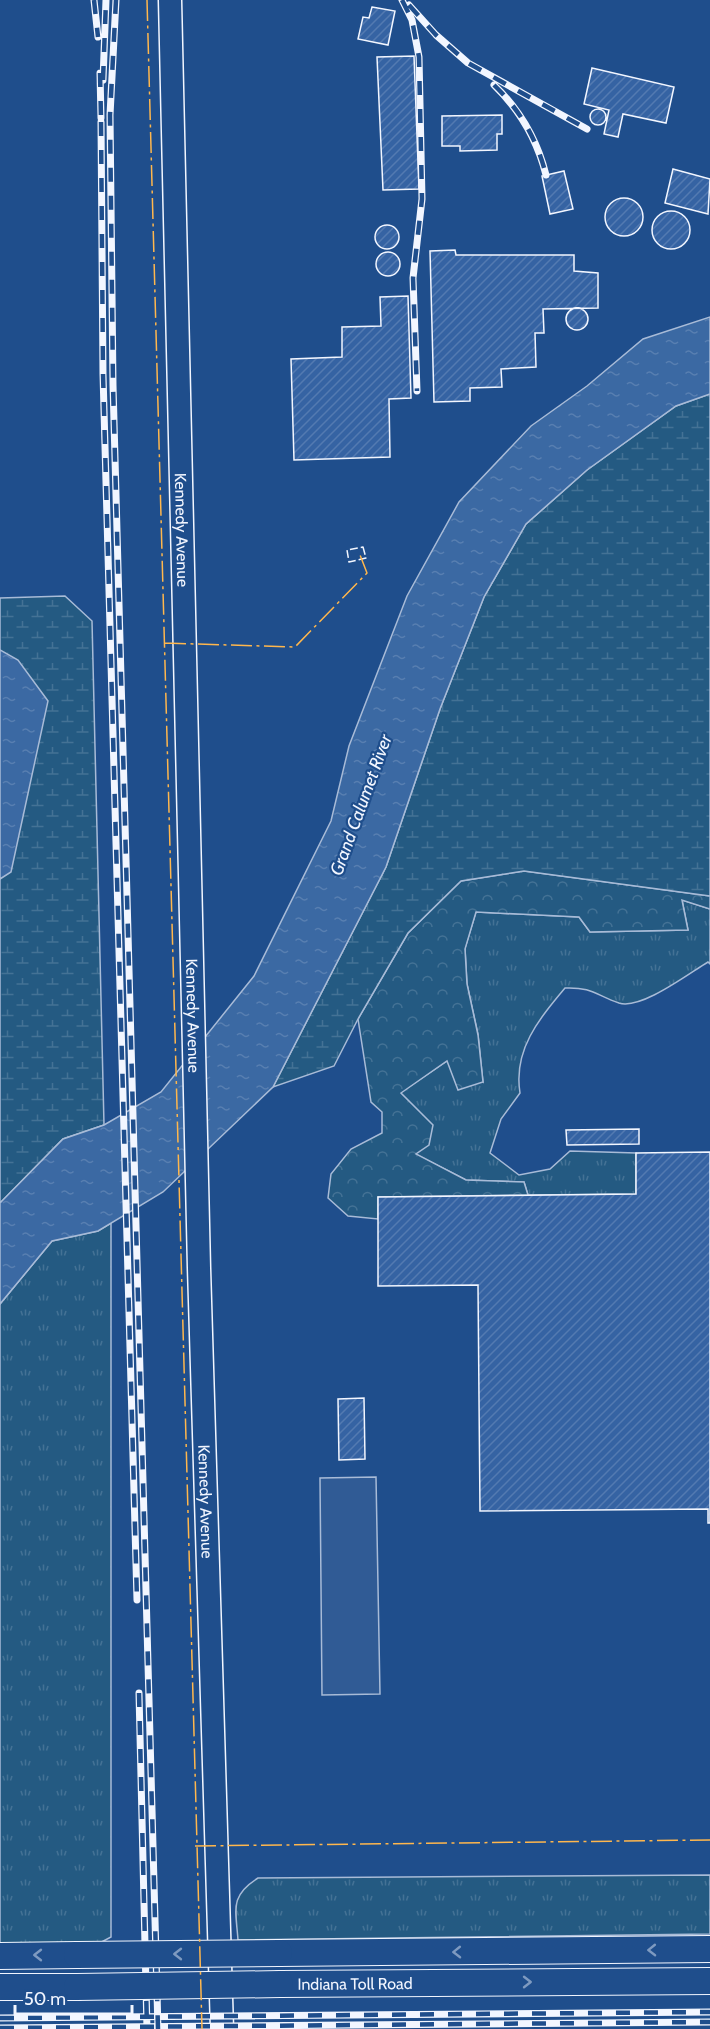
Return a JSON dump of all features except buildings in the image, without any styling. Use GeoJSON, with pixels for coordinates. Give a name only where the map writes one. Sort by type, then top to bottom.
{"type":"FeatureCollection","features":[{"type":"Feature","properties":{"kind":"highway","name":"Indiana Toll Road"},"geometry":{"type":"LineString","coordinates":[[0,1956],[710,1949]]}},
{"type":"Feature","properties":{"kind":"highway","name":"Indiana Toll Road"},"geometry":{"type":"LineString","coordinates":[[0,1987],[710,1981]]}},
{"type":"Feature","properties":{"kind":"main road","name":"Kennedy Avenue"},"geometry":{"type":"LineString","coordinates":[[170,0],[198,1183],[198,1268],[222,2029]]}},
{"type":"Feature","properties":{"kind":"green space"},"geometry":{"type":"Polygon","coordinates":[[[710,394],[710,896],[524,871],[461,881],[408,933],[358,1019],[334,1066],[273,1087],[386,867],[440,709],[484,597],[526,524],[587,470],[676,406],[710,394]]]}},
{"type":"Feature","properties":{"kind":"green space"},"geometry":{"type":"Polygon","coordinates":[[[65,596],[92,621],[104,1125],[63,1139],[0,1203],[0,598],[65,596]]]}},
{"type":"Feature","properties":{"kind":"green space"},"geometry":{"type":"Polygon","coordinates":[[[524,871],[710,896],[710,909],[682,900],[688,930],[590,932],[579,917],[476,912],[465,949],[467,984],[478,1035],[483,1082],[458,1090],[447,1061],[401,1093],[433,1125],[429,1145],[416,1154],[466,1180],[524,1182],[528,1195],[378,1197],[378,1219],[348,1216],[328,1198],[331,1174],[351,1149],[382,1133],[382,1112],[371,1102],[358,1019],[408,933],[461,881],[524,871]]]}},
{"type":"Feature","properties":{"kind":"green space"},"geometry":{"type":"Polygon","coordinates":[[[682,900],[710,909],[710,964],[708,962],[652,996],[628,1004],[619,1003],[588,990],[565,988],[537,1024],[524,1049],[520,1063],[520,1093],[501,1119],[490,1153],[519,1175],[550,1169],[570,1151],[636,1153],[636,1194],[528,1195],[524,1182],[466,1180],[415,1154],[400,1093],[447,1061],[483,1082],[478,1034],[467,984],[465,948],[476,912],[579,917],[590,932],[688,930],[682,900]]]}},
{"type":"Feature","properties":{"kind":"green space"},"geometry":{"type":"Polygon","coordinates":[[[111,1223],[111,1937],[77,1955],[0,1956],[0,1304],[52,1241],[98,1231],[111,1223]]]}},
{"type":"Feature","properties":{"kind":"green space"},"geometry":{"type":"Polygon","coordinates":[[[710,1875],[710,1934],[238,1940],[236,1904],[242,1891],[258,1878],[710,1875]]]}},
{"type":"Feature","properties":{"kind":"shaded area"},"geometry":{"type":"Polygon","coordinates":[[[376,1477],[380,1694],[322,1695],[320,1478],[376,1477]]]}},
{"type":"Feature","properties":{"kind":"water","name":"Grand Calumet River"},"geometry":{"type":"Polygon","coordinates":[[[710,317],[710,394],[676,406],[587,470],[526,524],[484,597],[440,709],[386,867],[273,1087],[163,1192],[98,1231],[52,1241],[0,1304],[0,1203],[63,1139],[104,1125],[161,1092],[254,976],[331,821],[349,746],[407,596],[459,502],[531,426],[587,386],[643,339],[710,317]]]}},
{"type":"Feature","properties":{"kind":"water"},"geometry":{"type":"Polygon","coordinates":[[[0,650],[18,660],[48,701],[11,872],[0,879],[0,650]]]}},
{"type":"Feature","properties":{"kind":"railway"},"geometry":{"type":"LineString","coordinates":[[94,0],[98,37]]}},
{"type":"Feature","properties":{"kind":"railway"},"geometry":{"type":"LineString","coordinates":[[103,80],[106,0]]}},
{"type":"Feature","properties":{"kind":"railway"},"geometry":{"type":"LineString","coordinates":[[116,0],[110,115],[113,385],[158,2029]]}},
{"type":"Feature","properties":{"kind":"railway"},"geometry":{"type":"LineString","coordinates":[[402,0],[412,20],[419,57],[422,199],[413,278],[417,391]]}},
{"type":"Feature","properties":{"kind":"railway"},"geometry":{"type":"LineString","coordinates":[[409,5],[436,35],[468,63],[587,129]]}},
{"type":"Feature","properties":{"kind":"railway"},"geometry":{"type":"LineString","coordinates":[[100,73],[101,118]]}},
{"type":"Feature","properties":{"kind":"railway"},"geometry":{"type":"LineString","coordinates":[[494,85],[520,115],[538,149],[546,175]]}},
{"type":"Feature","properties":{"kind":"railway"},"geometry":{"type":"LineString","coordinates":[[101,122],[103,374],[137,1600]]}},
{"type":"Feature","properties":{"kind":"railway"},"geometry":{"type":"LineString","coordinates":[[139,1693],[147,2029]]}},
{"type":"Feature","properties":{"kind":"railway"},"geometry":{"type":"LineString","coordinates":[[0,2018],[710,2012]]}},
{"type":"Feature","properties":{"kind":"railway"},"geometry":{"type":"LineString","coordinates":[[0,2028],[710,2022]]}},
{"type":"Feature","properties":{"kind":"fence"},"geometry":{"type":"LineString","coordinates":[[363,547],[366,558],[349,562],[347,550],[363,547]]}},
{"type":"Feature","properties":{"kind":"power"},"geometry":{"type":"LineString","coordinates":[[147,0],[202,2029]]}},
{"type":"Feature","properties":{"kind":"power"},"geometry":{"type":"LineString","coordinates":[[165,643],[295,647],[367,573],[360,555]]}},
{"type":"Feature","properties":{"kind":"power"},"geometry":{"type":"LineString","coordinates":[[195,1846],[710,1840]]}}]}
